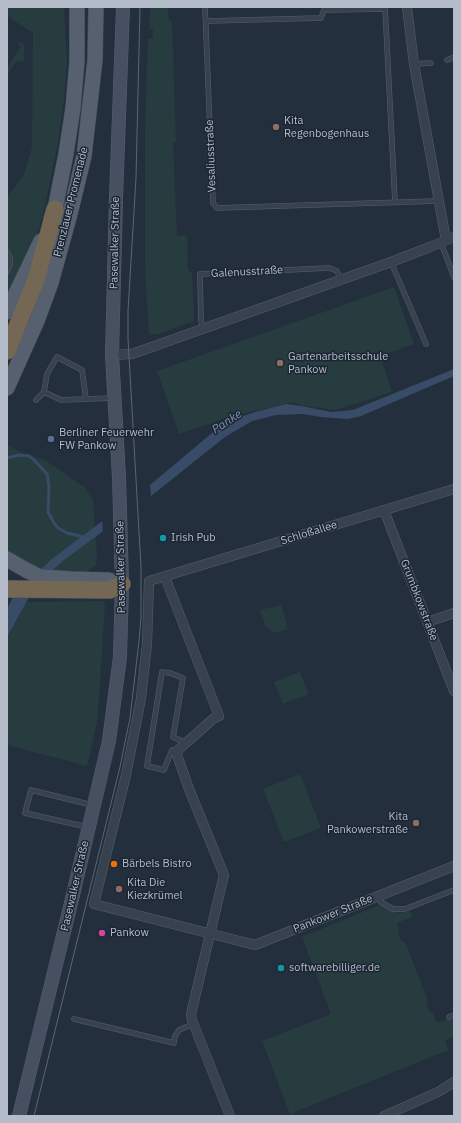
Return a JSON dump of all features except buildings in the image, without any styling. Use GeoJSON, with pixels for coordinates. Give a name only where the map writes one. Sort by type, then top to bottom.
{"type":"FeatureCollection","features":[{"type":"Feature","properties":{"kind":"highway"},"geometry":{"type":"LineString","coordinates":[[7,351],[36,280],[55,209]]}},
{"type":"Feature","properties":{"kind":"highway"},"geometry":{"type":"LineString","coordinates":[[7,589],[110,590],[122,584]]}},
{"type":"Feature","properties":{"kind":"main road","name":"Prenzlauer Promenade"},"geometry":{"type":"LineString","coordinates":[[7,312],[55,209],[73,108],[77,61],[77,7]]}},
{"type":"Feature","properties":{"kind":"main road","name":"Prenzlauer Promenade"},"geometry":{"type":"LineString","coordinates":[[7,388],[32,334],[51,283],[79,178],[84,156],[95,60],[96,7]]}},
{"type":"Feature","properties":{"kind":"main road","name":"Pasewalker Straße"},"geometry":{"type":"LineString","coordinates":[[19,1116],[109,741],[120,657],[122,584],[120,506],[112,355],[122,7]]}},
{"type":"Feature","properties":{"kind":"main road"},"geometry":{"type":"LineString","coordinates":[[7,558],[40,577],[108,580],[122,584]]}},
{"type":"Feature","properties":{"kind":"street"},"geometry":{"type":"LineString","coordinates":[[112,355],[132,354],[391,262],[447,240],[438,201],[414,64],[407,7]]}},
{"type":"Feature","properties":{"kind":"street","name":"Schloßallee"},"geometry":{"type":"LineString","coordinates":[[149,581],[454,489]]}},
{"type":"Feature","properties":{"kind":"street","name":"Grumbkowstraße"},"geometry":{"type":"LineString","coordinates":[[384,510],[454,691]]}},
{"type":"Feature","properties":{"kind":"street"},"geometry":{"type":"LineString","coordinates":[[165,577],[219,716],[213,719],[178,750],[177,755],[224,876],[191,1014],[193,1024],[230,1116]]}},
{"type":"Feature","properties":{"kind":"street","name":"Pasewalker Straße"},"geometry":{"type":"LineString","coordinates":[[94,904],[126,775],[141,698],[147,644],[149,581]]}},
{"type":"Feature","properties":{"kind":"street"},"geometry":{"type":"LineString","coordinates":[[427,622],[454,614]]}},
{"type":"Feature","properties":{"kind":"street","name":"Pankower Straße"},"geometry":{"type":"LineString","coordinates":[[94,904],[255,945],[454,866]]}},
{"type":"Feature","properties":{"kind":"street"},"geometry":{"type":"LineString","coordinates":[[391,1115],[438,1092],[454,1082]]}},
{"type":"Feature","properties":{"kind":"lane","name":"Vesaliusstraße"},"geometry":{"type":"LineString","coordinates":[[205,7],[214,206],[217,208],[438,201]]}},
{"type":"Feature","properties":{"kind":"lane"},"geometry":{"type":"LineString","coordinates":[[206,21],[321,18],[324,10],[385,8],[395,202]]}},
{"type":"Feature","properties":{"kind":"lane"},"geometry":{"type":"LineString","coordinates":[[447,60],[454,57]]}},
{"type":"Feature","properties":{"kind":"lane"},"geometry":{"type":"LineString","coordinates":[[414,64],[431,63]]}},
{"type":"Feature","properties":{"kind":"lane"},"geometry":{"type":"LineString","coordinates":[[447,240],[454,277]]}},
{"type":"Feature","properties":{"kind":"lane"},"geometry":{"type":"LineString","coordinates":[[7,251],[10,258],[10,264],[7,272]]}},
{"type":"Feature","properties":{"kind":"lane"},"geometry":{"type":"LineString","coordinates":[[391,262],[426,344]]}},
{"type":"Feature","properties":{"kind":"lane","name":"Galenusstraße"},"geometry":{"type":"LineString","coordinates":[[203,329],[201,320],[200,274],[329,268],[337,270],[341,280]]}},
{"type":"Feature","properties":{"kind":"lane"},"geometry":{"type":"LineString","coordinates":[[36,400],[44,392],[47,374],[57,357],[82,370],[86,399]]}},
{"type":"Feature","properties":{"kind":"lane"},"geometry":{"type":"LineString","coordinates":[[44,392],[61,400],[114,398]]}},
{"type":"Feature","properties":{"kind":"lane"},"geometry":{"type":"LineString","coordinates":[[178,750],[172,750],[164,770],[147,766],[162,672],[170,673],[183,678],[173,737],[186,743]]}},
{"type":"Feature","properties":{"kind":"lane"},"geometry":{"type":"LineString","coordinates":[[89,827],[26,813],[29,796],[31,790],[94,806]]}},
{"type":"Feature","properties":{"kind":"lane"},"geometry":{"type":"LineString","coordinates":[[378,896],[381,902],[393,909],[405,909],[454,890]]}},
{"type":"Feature","properties":{"kind":"lane"},"geometry":{"type":"LineString","coordinates":[[449,1017],[454,1015]]}},
{"type":"Feature","properties":{"kind":"lane"},"geometry":{"type":"LineString","coordinates":[[74,1019],[174,1043],[179,1030],[193,1024]]}},
{"type":"Feature","properties":{"kind":"green space"},"geometry":{"type":"Polygon","coordinates":[[[7,7],[64,7],[67,61],[64,101],[58,143],[44,211],[35,242],[7,301],[7,198],[24,174],[32,147],[33,33],[7,16],[7,7]]]}},
{"type":"Feature","properties":{"kind":"green space"},"geometry":{"type":"Polygon","coordinates":[[[150,7],[168,7],[169,21],[172,21],[176,142],[173,143],[177,236],[187,235],[188,269],[192,273],[194,321],[158,334],[149,335],[145,268],[145,128],[148,39],[153,39],[153,29],[149,29],[150,7]]]}},
{"type":"Feature","properties":{"kind":"green space"},"geometry":{"type":"Polygon","coordinates":[[[20,42],[24,45],[24,61],[21,62],[17,60],[7,75],[7,68],[21,46],[17,43],[20,42]]]}},
{"type":"Feature","properties":{"kind":"green space","name":"Gartenarbeitsschule Pankow"},"geometry":{"type":"Polygon","coordinates":[[[394,287],[414,344],[380,356],[392,392],[335,410],[304,406],[293,402],[229,417],[179,434],[157,371],[394,287]]]}},
{"type":"Feature","properties":{"kind":"green space"},"geometry":{"type":"Polygon","coordinates":[[[7,444],[20,452],[45,460],[84,487],[93,500],[97,557],[96,565],[88,571],[76,574],[50,575],[7,553],[7,444]]]}},
{"type":"Feature","properties":{"kind":"green space"},"geometry":{"type":"Polygon","coordinates":[[[103,601],[105,605],[97,723],[87,766],[7,745],[7,637],[26,602],[103,601]]]}},
{"type":"Feature","properties":{"kind":"green space"},"geometry":{"type":"Polygon","coordinates":[[[281,605],[288,629],[275,633],[266,627],[260,610],[281,605]]]}},
{"type":"Feature","properties":{"kind":"green space"},"geometry":{"type":"Polygon","coordinates":[[[300,672],[309,694],[283,704],[274,682],[300,672]]]}},
{"type":"Feature","properties":{"kind":"green space"},"geometry":{"type":"Polygon","coordinates":[[[300,774],[321,828],[284,842],[263,789],[300,774]]]}},
{"type":"Feature","properties":{"kind":"green space"},"geometry":{"type":"Polygon","coordinates":[[[380,905],[399,913],[410,911],[413,917],[399,922],[397,925],[400,931],[398,933],[401,940],[405,942],[428,1001],[426,1004],[430,1013],[433,1013],[437,1023],[454,1017],[454,1037],[445,1040],[448,1050],[290,1114],[262,1041],[331,1014],[302,937],[380,905]]]}},
{"type":"Feature","properties":{"kind":"water"},"geometry":{"type":"Polygon","coordinates":[[[454,369],[454,376],[361,416],[348,419],[302,414],[276,415],[252,421],[225,437],[151,496],[64,560],[48,574],[28,599],[7,637],[7,609],[12,599],[38,572],[52,559],[150,485],[218,428],[235,419],[286,404],[331,412],[353,410],[454,369]]]}},
{"type":"Feature","properties":{"kind":"pier"},"geometry":{"type":"Polygon","coordinates":[[[150,483],[151,498],[103,534],[102,519],[150,483]]]}},
{"type":"Feature","properties":{"kind":"waterway"},"geometry":{"type":"LineString","coordinates":[[7,458],[19,455],[29,456],[33,459],[47,474],[49,486],[48,512],[54,523],[58,528],[67,533],[84,537]]}},
{"type":"Feature","properties":{"kind":"tram line"},"geometry":{"type":"LineString","coordinates":[[34,1116],[120,767],[130,718],[139,641],[141,617],[141,567],[128,339],[128,311],[136,178],[140,7]]}},
{"type":"Feature","properties":{"kind":"place","name":"Kita Regenbogenhaus"},"geometry":{"type":"Point","coordinates":[276,127]}},
{"type":"Feature","properties":{"kind":"place","name":"Gartenarbeitsschule Pankow"},"geometry":{"type":"Point","coordinates":[280,363]}},
{"type":"Feature","properties":{"kind":"place","name":"Berliner Feuerwehr FW Pankow"},"geometry":{"type":"Point","coordinates":[51,439]}},
{"type":"Feature","properties":{"kind":"place","name":"Irish Pub"},"geometry":{"type":"Point","coordinates":[163,538]}},
{"type":"Feature","properties":{"kind":"place","name":"Kita Pankowerstraße"},"geometry":{"type":"Point","coordinates":[416,823]}},
{"type":"Feature","properties":{"kind":"place","name":"Bärbels Bistro"},"geometry":{"type":"Point","coordinates":[114,864]}},
{"type":"Feature","properties":{"kind":"place","name":"Kita Die Kiezkrümel"},"geometry":{"type":"Point","coordinates":[119,889]}},
{"type":"Feature","properties":{"kind":"place","name":"Pankow"},"geometry":{"type":"Point","coordinates":[102,933]}},
{"type":"Feature","properties":{"kind":"place","name":"softwarebilliger.de"},"geometry":{"type":"Point","coordinates":[281,968]}},
{"type":"Feature","properties":{"kind":"water label","name":"Panke"},"geometry":{"type":"Point","coordinates":[227,422]}}]}
